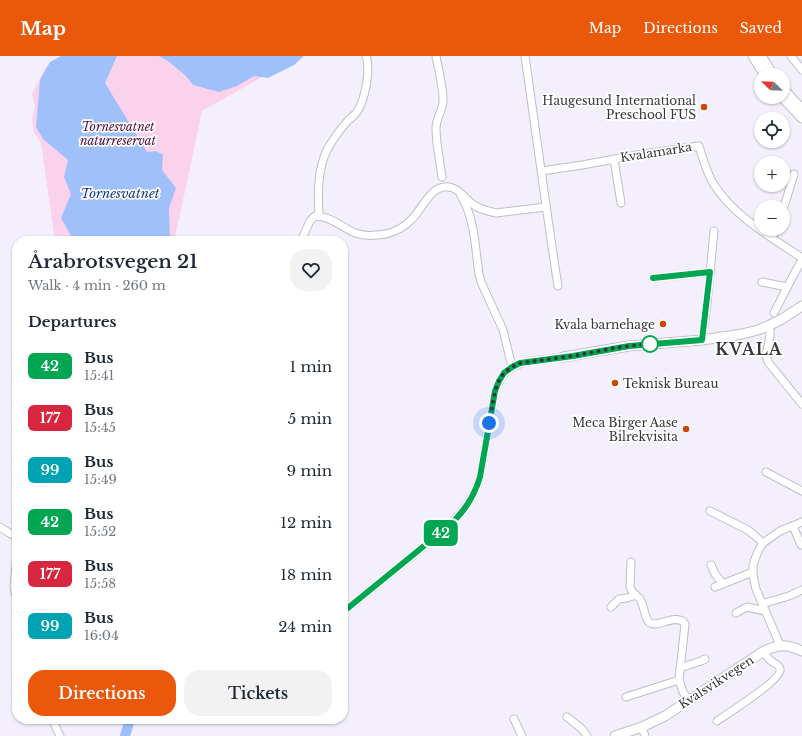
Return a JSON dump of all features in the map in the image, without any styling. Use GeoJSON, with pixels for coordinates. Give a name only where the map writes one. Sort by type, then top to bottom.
{"type":"FeatureCollection","features":[{"type":"Feature","properties":{"kind":"main road"},"geometry":{"type":"LineString","coordinates":[[753,56],[761,68]]}},
{"type":"Feature","properties":{"kind":"main road"},"geometry":{"type":"LineString","coordinates":[[760,56],[768,68]]}},
{"type":"Feature","properties":{"kind":"main road"},"geometry":{"type":"LineString","coordinates":[[790,96],[802,109]]}},
{"type":"Feature","properties":{"kind":"main road"},"geometry":{"type":"LineString","coordinates":[[789,104],[802,118]]}},
{"type":"Feature","properties":{"kind":"main road"},"geometry":{"type":"LineString","coordinates":[[563,357],[629,346],[702,340],[742,334],[770,326],[802,306]]}},
{"type":"Feature","properties":{"kind":"main road"},"geometry":{"type":"LineString","coordinates":[[780,645],[794,647],[802,651]]}},
{"type":"Feature","properties":{"kind":"main road","name":"Kvalsvikvegen"},"geometry":{"type":"LineString","coordinates":[[615,736],[642,727],[665,716],[764,651],[780,645]]}},
{"type":"Feature","properties":{"kind":"street"},"geometry":{"type":"LineString","coordinates":[[319,216],[318,180],[327,151],[347,122],[357,112],[362,101],[367,84],[368,68],[366,56]]}},
{"type":"Feature","properties":{"kind":"street"},"geometry":{"type":"LineString","coordinates":[[436,56],[444,99],[436,122],[436,137],[442,177]]}},
{"type":"Feature","properties":{"kind":"street"},"geometry":{"type":"LineString","coordinates":[[526,56],[558,286]]}},
{"type":"Feature","properties":{"kind":"street"},"geometry":{"type":"LineString","coordinates":[[791,56],[802,70]]}},
{"type":"Feature","properties":{"kind":"street","name":"Kvalamarka"},"geometry":{"type":"LineString","coordinates":[[542,171],[699,146],[708,172],[719,192],[748,221],[802,259]]}},
{"type":"Feature","properties":{"kind":"street","name":"Kvalamarka"},"geometry":{"type":"LineString","coordinates":[[614,159],[621,203]]}},
{"type":"Feature","properties":{"kind":"street"},"geometry":{"type":"LineString","coordinates":[[786,200],[794,174]]}},
{"type":"Feature","properties":{"kind":"street"},"geometry":{"type":"LineString","coordinates":[[302,236],[310,221],[315,216],[329,219],[355,233],[368,236],[388,233],[404,226],[415,216],[431,195],[439,188],[444,187],[449,187],[458,191],[478,208],[496,213],[546,207]]}},
{"type":"Feature","properties":{"kind":"street"},"geometry":{"type":"LineString","coordinates":[[458,191],[471,218],[481,282],[503,330],[512,367]]}},
{"type":"Feature","properties":{"kind":"street"},"geometry":{"type":"LineString","coordinates":[[702,340],[714,232]]}},
{"type":"Feature","properties":{"kind":"street"},"geometry":{"type":"LineString","coordinates":[[774,313],[786,287],[802,259]]}},
{"type":"Feature","properties":{"kind":"street"},"geometry":{"type":"LineString","coordinates":[[653,278],[710,272]]}},
{"type":"Feature","properties":{"kind":"street"},"geometry":{"type":"LineString","coordinates":[[762,282],[786,287]]}},
{"type":"Feature","properties":{"kind":"street"},"geometry":{"type":"LineString","coordinates":[[770,326],[770,336],[766,355],[768,362],[802,404]]}},
{"type":"Feature","properties":{"kind":"street"},"geometry":{"type":"LineString","coordinates":[[348,608],[439,534],[453,522],[463,510],[477,487],[480,477],[495,391],[504,373],[520,363],[563,357]]}},
{"type":"Feature","properties":{"kind":"street"},"geometry":{"type":"LineString","coordinates":[[766,472],[802,491]]}},
{"type":"Feature","properties":{"kind":"street"},"geometry":{"type":"LineString","coordinates":[[710,511],[748,530],[763,543]]}},
{"type":"Feature","properties":{"kind":"street"},"geometry":{"type":"LineString","coordinates":[[780,645],[756,589],[753,572],[755,558],[763,543],[780,531],[802,522]]}},
{"type":"Feature","properties":{"kind":"street"},"geometry":{"type":"LineString","coordinates":[[793,526],[801,545]]}},
{"type":"Feature","properties":{"kind":"street"},"geometry":{"type":"LineString","coordinates":[[0,527],[12,534]]}},
{"type":"Feature","properties":{"kind":"street"},"geometry":{"type":"LineString","coordinates":[[631,562],[630,587],[632,592],[641,602],[650,623],[657,624],[677,619],[683,621],[684,628],[679,680],[683,692],[689,701]]}},
{"type":"Feature","properties":{"kind":"street"},"geometry":{"type":"LineString","coordinates":[[711,565],[723,584]]}},
{"type":"Feature","properties":{"kind":"street"},"geometry":{"type":"LineString","coordinates":[[715,587],[753,572]]}},
{"type":"Feature","properties":{"kind":"street"},"geometry":{"type":"LineString","coordinates":[[762,604],[789,596],[802,590]]}},
{"type":"Feature","properties":{"kind":"street"},"geometry":{"type":"LineString","coordinates":[[611,607],[619,599],[636,595]]}},
{"type":"Feature","properties":{"kind":"street"},"geometry":{"type":"LineString","coordinates":[[736,613],[746,607],[765,611]]}},
{"type":"Feature","properties":{"kind":"street"},"geometry":{"type":"LineString","coordinates":[[717,721],[762,691],[778,676],[781,669],[770,661],[764,651]]}},
{"type":"Feature","properties":{"kind":"street"},"geometry":{"type":"LineString","coordinates":[[680,668],[705,659]]}},
{"type":"Feature","properties":{"kind":"street"},"geometry":{"type":"LineString","coordinates":[[626,697],[679,680]]}},
{"type":"Feature","properties":{"kind":"street"},"geometry":{"type":"LineString","coordinates":[[568,718],[582,729],[587,736]]}},
{"type":"Feature","properties":{"kind":"street"},"geometry":{"type":"LineString","coordinates":[[514,719],[522,736]]}},
{"type":"Feature","properties":{"kind":"street"},"geometry":{"type":"LineString","coordinates":[[54,724],[60,736]]}},
{"type":"Feature","properties":{"kind":"street"},"geometry":{"type":"LineString","coordinates":[[642,727],[645,736]]}},
{"type":"Feature","properties":{"kind":"green space","name":"Tornesvatnet naturreservat"},"geometry":{"type":"Polygon","coordinates":[[[62,56],[299,56],[202,111],[175,236],[54,236],[41,143],[34,133],[32,119],[35,107],[32,94],[45,68],[62,56]]]}},
{"type":"Feature","properties":{"kind":"water","name":"Tornesvatnet"},"geometry":{"type":"Polygon","coordinates":[[[61,56],[117,56],[105,83],[147,152],[156,151],[163,155],[162,170],[176,188],[169,208],[170,236],[70,236],[61,218],[71,194],[64,177],[68,160],[43,139],[36,127],[40,80],[50,62],[61,56]]]}},
{"type":"Feature","properties":{"kind":"water"},"geometry":{"type":"Polygon","coordinates":[[[159,56],[304,56],[294,65],[268,78],[254,76],[237,86],[219,92],[193,85],[186,76],[168,61],[159,56]]]}},
{"type":"Feature","properties":{"kind":"waterway"},"geometry":{"type":"LineString","coordinates":[[125,736],[129,724]]}},
{"type":"Feature","properties":{"kind":"bus line","name":"42"},"geometry":{"type":"LineString","coordinates":[[348,608],[453,522],[469,502],[477,487],[483,466],[495,391],[504,373],[520,363],[531,361],[573,356],[629,346],[702,340],[710,272],[653,278]]}},
{"type":"Feature","properties":{"kind":"place","name":"Haugesund International Preschool FUS"},"geometry":{"type":"Point","coordinates":[704,107]}},
{"type":"Feature","properties":{"kind":"place","name":"Kvala barnehage"},"geometry":{"type":"Point","coordinates":[663,324]}},
{"type":"Feature","properties":{"kind":"place","name":"Teknisk Bureau"},"geometry":{"type":"Point","coordinates":[615,383]}},
{"type":"Feature","properties":{"kind":"place","name":"Meca Birger Aase Bilrekvisita"},"geometry":{"type":"Point","coordinates":[686,429]}},
{"type":"Feature","properties":{"kind":"district","name":"KVALA"},"geometry":{"type":"Point","coordinates":[749,349]}},
{"type":"Feature","properties":{"kind":"route"},"geometry":{"type":"LineString","coordinates":[[489,423],[495,391],[499,381],[504,373],[520,363],[654,343],[650,344]]}}]}
